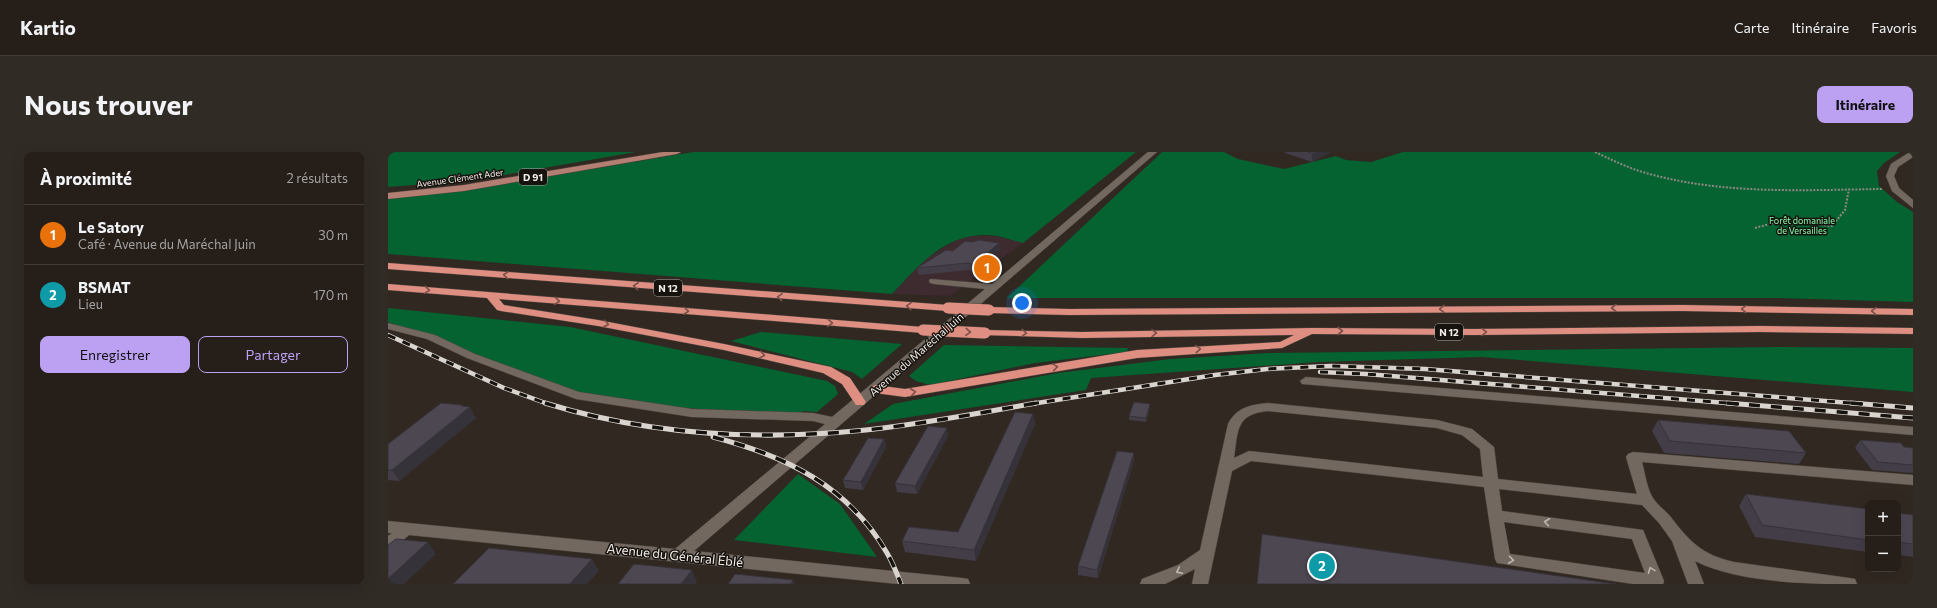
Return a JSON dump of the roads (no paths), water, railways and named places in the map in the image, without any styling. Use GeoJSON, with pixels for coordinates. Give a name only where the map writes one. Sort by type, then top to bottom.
{"type":"FeatureCollection","features":[{"type":"Feature","properties":{"kind":"highway","name":"N 12"},"geometry":{"type":"LineString","coordinates":[[388,266],[778,297],[989,310],[1077,312],[1683,308],[1913,312]]}},
{"type":"Feature","properties":{"kind":"highway","name":"N 12"},"geometry":{"type":"LineString","coordinates":[[388,287],[923,330],[985,333],[1082,334],[1312,331],[1474,332],[1760,329],[1913,331]]}},
{"type":"Feature","properties":{"kind":"highway"},"geometry":{"type":"LineString","coordinates":[[490,295],[501,308],[598,323],[717,345],[827,370],[846,381],[860,402]]}},
{"type":"Feature","properties":{"kind":"highway"},"geometry":{"type":"LineString","coordinates":[[875,389],[905,393],[1137,354],[1232,346],[1282,344],[1312,331]]}},
{"type":"Feature","properties":{"kind":"main road","name":"Avenue Clément Ader"},"geometry":{"type":"LineString","coordinates":[[388,191],[464,185],[656,152]]}},
{"type":"Feature","properties":{"kind":"main road","name":"Avenue Clément Ader"},"geometry":{"type":"LineString","coordinates":[[388,196],[464,188],[677,152]]}},
{"type":"Feature","properties":{"kind":"street","name":"Avenue du Maréchal Juin"},"geometry":{"type":"LineString","coordinates":[[679,555],[1153,152]]}},
{"type":"Feature","properties":{"kind":"street"},"geometry":{"type":"LineString","coordinates":[[1913,154],[1894,166],[1890,176],[1895,190],[1913,205]]}},
{"type":"Feature","properties":{"kind":"street"},"geometry":{"type":"LineString","coordinates":[[934,281],[994,287]]}},
{"type":"Feature","properties":{"kind":"street"},"geometry":{"type":"LineString","coordinates":[[388,326],[431,337],[478,358],[576,395],[639,406],[692,413],[813,417],[835,422]]}},
{"type":"Feature","properties":{"kind":"street"},"geometry":{"type":"LineString","coordinates":[[1306,381],[1913,431]]}},
{"type":"Feature","properties":{"kind":"street"},"geometry":{"type":"LineString","coordinates":[[1200,584],[1226,468],[1235,420],[1241,413],[1252,409],[1268,407],[1437,424],[1467,432],[1487,447],[1495,515],[1503,559],[1656,581],[1638,534],[1495,515]]}},
{"type":"Feature","properties":{"kind":"street"},"geometry":{"type":"LineString","coordinates":[[1226,468],[1250,456],[1646,500]]}},
{"type":"Feature","properties":{"kind":"street"},"geometry":{"type":"LineString","coordinates":[[1848,584],[1714,564],[1697,555],[1677,537],[1664,519],[1646,500],[1633,457],[1913,480]]}},
{"type":"Feature","properties":{"kind":"street","name":"Avenue du Général Éblé"},"geometry":{"type":"LineString","coordinates":[[388,527],[962,584]]}},
{"type":"Feature","properties":{"kind":"street"},"geometry":{"type":"LineString","coordinates":[[388,545],[406,529]]}},
{"type":"Feature","properties":{"kind":"street"},"geometry":{"type":"LineString","coordinates":[[1677,537],[1696,584]]}},
{"type":"Feature","properties":{"kind":"street"},"geometry":{"type":"LineString","coordinates":[[1148,584],[1184,569],[1207,553]]}},
{"type":"Feature","properties":{"kind":"railway"},"geometry":{"type":"LineString","coordinates":[[388,335],[504,388],[546,403]]}},
{"type":"Feature","properties":{"kind":"railway"},"geometry":{"type":"LineString","coordinates":[[1031,404],[1215,375],[1267,369],[1331,366],[1425,369],[1863,404]]}},
{"type":"Feature","properties":{"kind":"railway"},"geometry":{"type":"LineString","coordinates":[[1320,372],[1366,374],[1739,404]]}},
{"type":"Feature","properties":{"kind":"railway"},"geometry":{"type":"LineString","coordinates":[[546,403],[584,414],[663,429],[744,435],[785,435],[887,428],[1036,403]]}},
{"type":"Feature","properties":{"kind":"railway"},"geometry":{"type":"LineString","coordinates":[[1727,403],[1913,418]]}},
{"type":"Feature","properties":{"kind":"railway"},"geometry":{"type":"LineString","coordinates":[[1851,403],[1913,408]]}},
{"type":"Feature","properties":{"kind":"railway"},"geometry":{"type":"LineString","coordinates":[[713,437],[766,454],[790,464],[813,477],[834,492],[854,509],[871,530],[889,557],[901,584]]}},
{"type":"Feature","properties":{"kind":"place","name":"Le Satory"},"geometry":{"type":"Point","coordinates":[987,268]}},
{"type":"Feature","properties":{"kind":"place","name":"BSMAT"},"geometry":{"type":"Point","coordinates":[1322,566]}},
{"type":"Feature","properties":{"kind":"park label","name":"Forêt domaniale de Versailles"},"geometry":{"type":"Point","coordinates":[1802,226]}}]}
